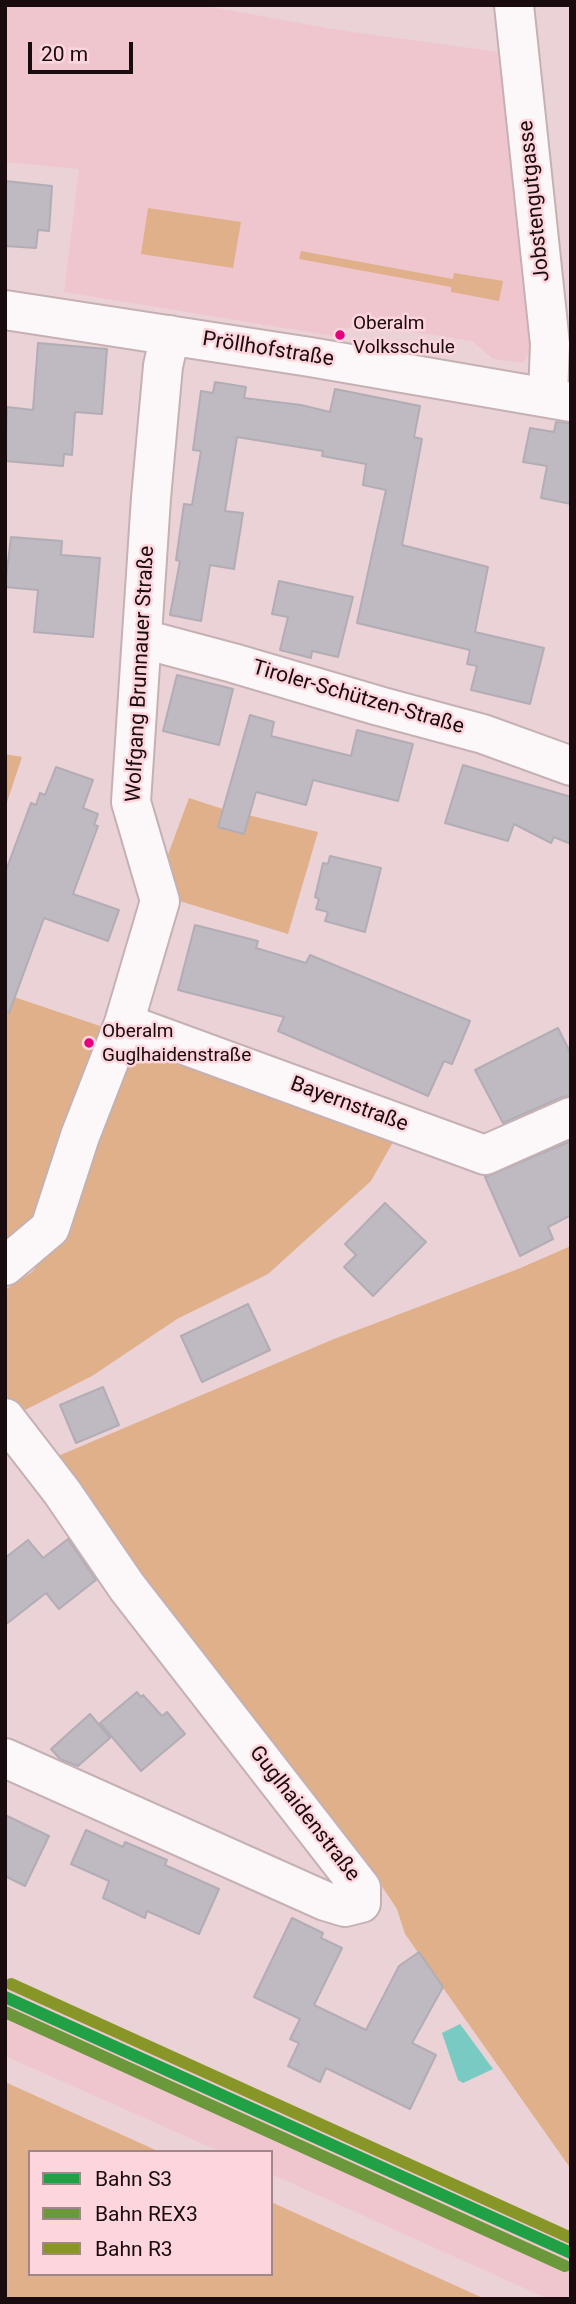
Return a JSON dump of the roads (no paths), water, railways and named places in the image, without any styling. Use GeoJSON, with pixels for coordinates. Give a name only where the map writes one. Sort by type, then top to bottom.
{"type":"FeatureCollection","features":[{"type":"Feature","properties":{"kind":"street","name":"Jobstengutgasse"},"geometry":{"type":"LineString","coordinates":[[514,5],[550,344],[559,399]]}},
{"type":"Feature","properties":{"kind":"street","name":"Pröllhofstraße"},"geometry":{"type":"LineString","coordinates":[[5,310],[559,399]]}},
{"type":"Feature","properties":{"kind":"street","name":"Wolfgang Brunnauer Straße"},"geometry":{"type":"LineString","coordinates":[[5,1266],[50,1227],[80,1136],[124,1023],[160,901],[131,802],[154,458],[163,366],[170,335]]}},
{"type":"Feature","properties":{"kind":"street","name":"Tiroler-Schützen-Straße"},"geometry":{"type":"LineString","coordinates":[[143,639],[483,734],[571,766]]}},
{"type":"Feature","properties":{"kind":"street","name":"Bayernstraße"},"geometry":{"type":"LineString","coordinates":[[124,1023],[485,1155],[571,1117]]}},
{"type":"Feature","properties":{"kind":"street","name":"Guglhaidenstraße"},"geometry":{"type":"LineString","coordinates":[[5,1418],[62,1492],[127,1587],[361,1888],[360,1903],[345,1907],[325,1901],[5,1758]]}},
{"type":"Feature","properties":{"kind":"water"},"geometry":{"type":"Polygon","coordinates":[[[460,2024],[493,2069],[463,2083],[458,2080],[442,2033],[460,2024]]]}},
{"type":"Feature","properties":{"kind":"rail line","name":"R3"},"geometry":{"type":"LineString","coordinates":[[11,1984],[571,2238]]}},
{"type":"Feature","properties":{"kind":"rail line","name":"S3"},"geometry":{"type":"LineString","coordinates":[[5,1997],[571,2253]]}},
{"type":"Feature","properties":{"kind":"rail line","name":"REX3"},"geometry":{"type":"LineString","coordinates":[[5,2012],[565,2266]]}},
{"type":"Feature","properties":{"kind":"place","name":"Oberalm Volksschule"},"geometry":{"type":"Point","coordinates":[340,335]}},
{"type":"Feature","properties":{"kind":"place","name":"Oberalm Guglhaidenstraße"},"geometry":{"type":"Point","coordinates":[89,1043]}}]}
